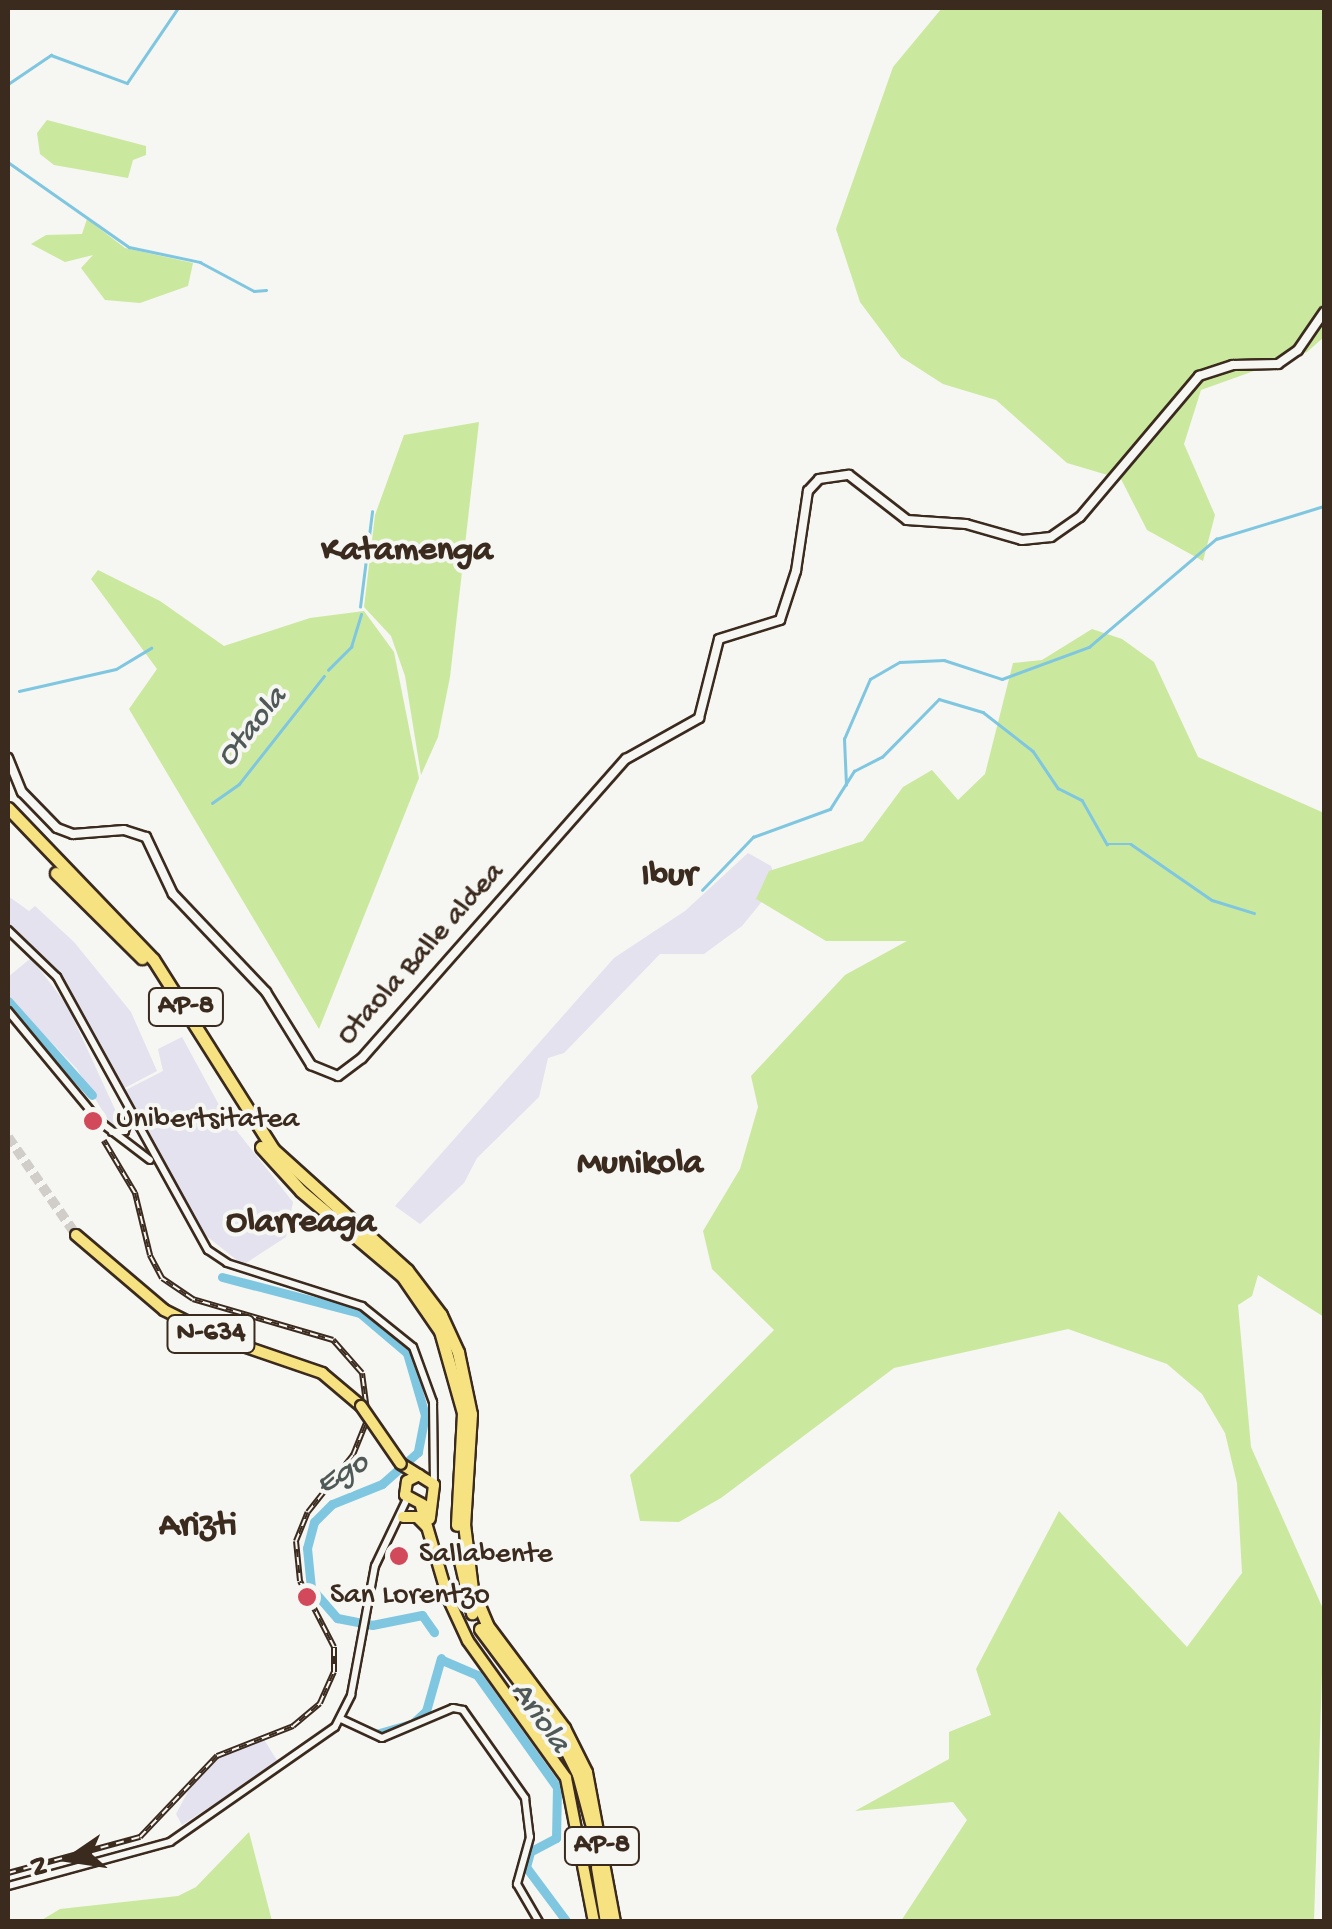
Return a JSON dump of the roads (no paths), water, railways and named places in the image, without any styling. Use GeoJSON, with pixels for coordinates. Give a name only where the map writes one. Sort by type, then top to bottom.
{"type":"FeatureCollection","features":[{"type":"Feature","properties":{"kind":"highway","name":"AP-8"},"geometry":{"type":"LineString","coordinates":[[8,808],[153,959],[252,1123],[342,1221]]}},
{"type":"Feature","properties":{"kind":"highway","name":"AP-8"},"geometry":{"type":"LineString","coordinates":[[8,820],[148,966],[248,1129],[290,1180],[382,1252],[426,1307],[456,1375],[464,1433],[458,1564],[483,1626],[558,1732],[578,1774],[606,1922]]}},
{"type":"Feature","properties":{"kind":"highway","name":"N-634"},"geometry":{"type":"LineString","coordinates":[[76,1235],[164,1310],[220,1338],[322,1373],[360,1406],[410,1474],[434,1485]]}},
{"type":"Feature","properties":{"kind":"highway","name":"N-634"},"geometry":{"type":"LineString","coordinates":[[407,1500],[410,1474]]}},
{"type":"Feature","properties":{"kind":"highway"},"geometry":{"type":"LineString","coordinates":[[429,1527],[434,1485]]}},
{"type":"Feature","properties":{"kind":"highway"},"geometry":{"type":"LineString","coordinates":[[420,1506],[432,1498]]}},
{"type":"Feature","properties":{"kind":"highway"},"geometry":{"type":"LineString","coordinates":[[407,1500],[420,1506],[432,1541]]}},
{"type":"Feature","properties":{"kind":"highway"},"geometry":{"type":"LineString","coordinates":[[402,1518],[421,1519],[468,1640],[566,1778],[594,1922]]}},
{"type":"Feature","properties":{"kind":"highway","name":"AP-8"},"geometry":{"type":"LineString","coordinates":[[498,1650],[564,1728],[586,1772],[614,1922]]}},
{"type":"Feature","properties":{"kind":"main road","name":"Otaola Balle aldea"},"geometry":{"type":"LineString","coordinates":[[8,758],[22,792],[58,828],[146,837],[174,894],[266,992],[311,1065],[338,1076],[362,1058],[626,759],[699,718],[719,639],[738,628],[772,626],[787,610],[808,492],[819,479],[849,475],[907,520],[966,524],[1022,540],[1051,537],[1080,517],[1198,376],[1233,365],[1278,364],[1298,350],[1324,312]]}},
{"type":"Feature","properties":{"kind":"street"},"geometry":{"type":"LineString","coordinates":[[8,930],[57,978],[199,1240],[227,1262],[362,1306],[396,1329],[422,1360],[428,1382],[434,1485]]}},
{"type":"Feature","properties":{"kind":"street"},"geometry":{"type":"LineString","coordinates":[[8,1011],[111,1132],[150,1160],[174,1194]]}},
{"type":"Feature","properties":{"kind":"street"},"geometry":{"type":"LineString","coordinates":[[111,1132],[126,1131],[129,1116]]}},
{"type":"Feature","properties":{"kind":"street"},"geometry":{"type":"LineString","coordinates":[[410,1474],[432,1466]]}},
{"type":"Feature","properties":{"kind":"street"},"geometry":{"type":"LineString","coordinates":[[8,1886],[170,1842],[322,1739],[341,1719],[378,1556],[402,1518],[407,1500]]}},
{"type":"Feature","properties":{"kind":"street"},"geometry":{"type":"LineString","coordinates":[[402,1518],[420,1506]]}},
{"type":"Feature","properties":{"kind":"street"},"geometry":{"type":"LineString","coordinates":[[341,1719],[382,1738],[453,1708],[464,1710],[516,1775],[525,1798],[530,1838],[517,1884],[539,1922]]}},
{"type":"Feature","properties":{"kind":"waterway"},"geometry":{"type":"LineString","coordinates":[[8,84],[51,55],[127,83],[178,8]]}},
{"type":"Feature","properties":{"kind":"waterway"},"geometry":{"type":"LineString","coordinates":[[8,162],[129,247],[200,262],[254,291],[266,290]]}},
{"type":"Feature","properties":{"kind":"waterway"},"geometry":{"type":"LineString","coordinates":[[846,785],[844,739],[870,679],[900,662],[944,660],[1002,679],[1089,647],[1216,539],[1324,506]]}},
{"type":"Feature","properties":{"kind":"waterway","name":"Otaola"},"geometry":{"type":"LineString","coordinates":[[360,607],[372,512]]}},
{"type":"Feature","properties":{"kind":"waterway","name":"Otaola"},"geometry":{"type":"LineString","coordinates":[[328,670],[351,647],[361,615]]}},
{"type":"Feature","properties":{"kind":"waterway"},"geometry":{"type":"LineString","coordinates":[[19,691],[116,669],[151,648]]}},
{"type":"Feature","properties":{"kind":"waterway","name":"Otaola"},"geometry":{"type":"LineString","coordinates":[[212,803],[239,784],[324,676]]}},
{"type":"Feature","properties":{"kind":"waterway"},"geometry":{"type":"LineString","coordinates":[[702,890],[753,837],[830,809],[854,771],[882,757],[939,699],[983,712],[1033,751],[1058,788],[1082,800],[1107,844],[1131,844],[1212,900],[1254,913]]}},
{"type":"Feature","properties":{"kind":"waterway"},"geometry":{"type":"LineString","coordinates":[[8,1001],[92,1095]]}},
{"type":"Feature","properties":{"kind":"waterway","name":"Ego"},"geometry":{"type":"LineString","coordinates":[[222,1277],[360,1313],[407,1353],[425,1415],[418,1452],[382,1484],[332,1504],[314,1522],[307,1548],[311,1588],[337,1618],[372,1625],[422,1615],[434,1632]]}},
{"type":"Feature","properties":{"kind":"waterway","name":"Ego"},"geometry":{"type":"LineString","coordinates":[[376,1734],[412,1724],[426,1711],[441,1658]]}},
{"type":"Feature","properties":{"kind":"waterway","name":"Ariola"},"geometry":{"type":"LineString","coordinates":[[442,1660],[477,1675],[557,1787],[556,1838],[530,1852],[526,1867],[567,1922]]}},
{"type":"Feature","properties":{"kind":"tunnel"},"geometry":{"type":"LineString","coordinates":[[8,1137],[76,1235]]}},
{"type":"Feature","properties":{"kind":"railway"},"geometry":{"type":"LineString","coordinates":[[8,1873],[140,1837],[217,1756],[293,1726],[320,1703],[334,1672],[334,1647],[300,1581],[296,1541],[308,1512],[353,1455],[368,1418],[362,1373],[333,1340],[193,1299],[162,1278],[150,1255],[135,1193],[104,1141]]}},
{"type":"Feature","properties":{"kind":"place","name":"Unibertsitatea"},"geometry":{"type":"Point","coordinates":[93,1121]}},
{"type":"Feature","properties":{"kind":"place","name":"Sallabente"},"geometry":{"type":"Point","coordinates":[399,1556]}},
{"type":"Feature","properties":{"kind":"place","name":"San Lorentzo"},"geometry":{"type":"Point","coordinates":[307,1597]}},
{"type":"Feature","properties":{"kind":"district","name":"Katamenga"},"geometry":{"type":"Point","coordinates":[407,552]}},
{"type":"Feature","properties":{"kind":"district","name":"Ibur"},"geometry":{"type":"Point","coordinates":[669,877]}},
{"type":"Feature","properties":{"kind":"district","name":"Munikola"},"geometry":{"type":"Point","coordinates":[640,1165]}},
{"type":"Feature","properties":{"kind":"district","name":"Olarreaga"},"geometry":{"type":"Point","coordinates":[301,1224]}},
{"type":"Feature","properties":{"kind":"district","name":"Arizti"},"geometry":{"type":"Point","coordinates":[198,1527]}}]}
